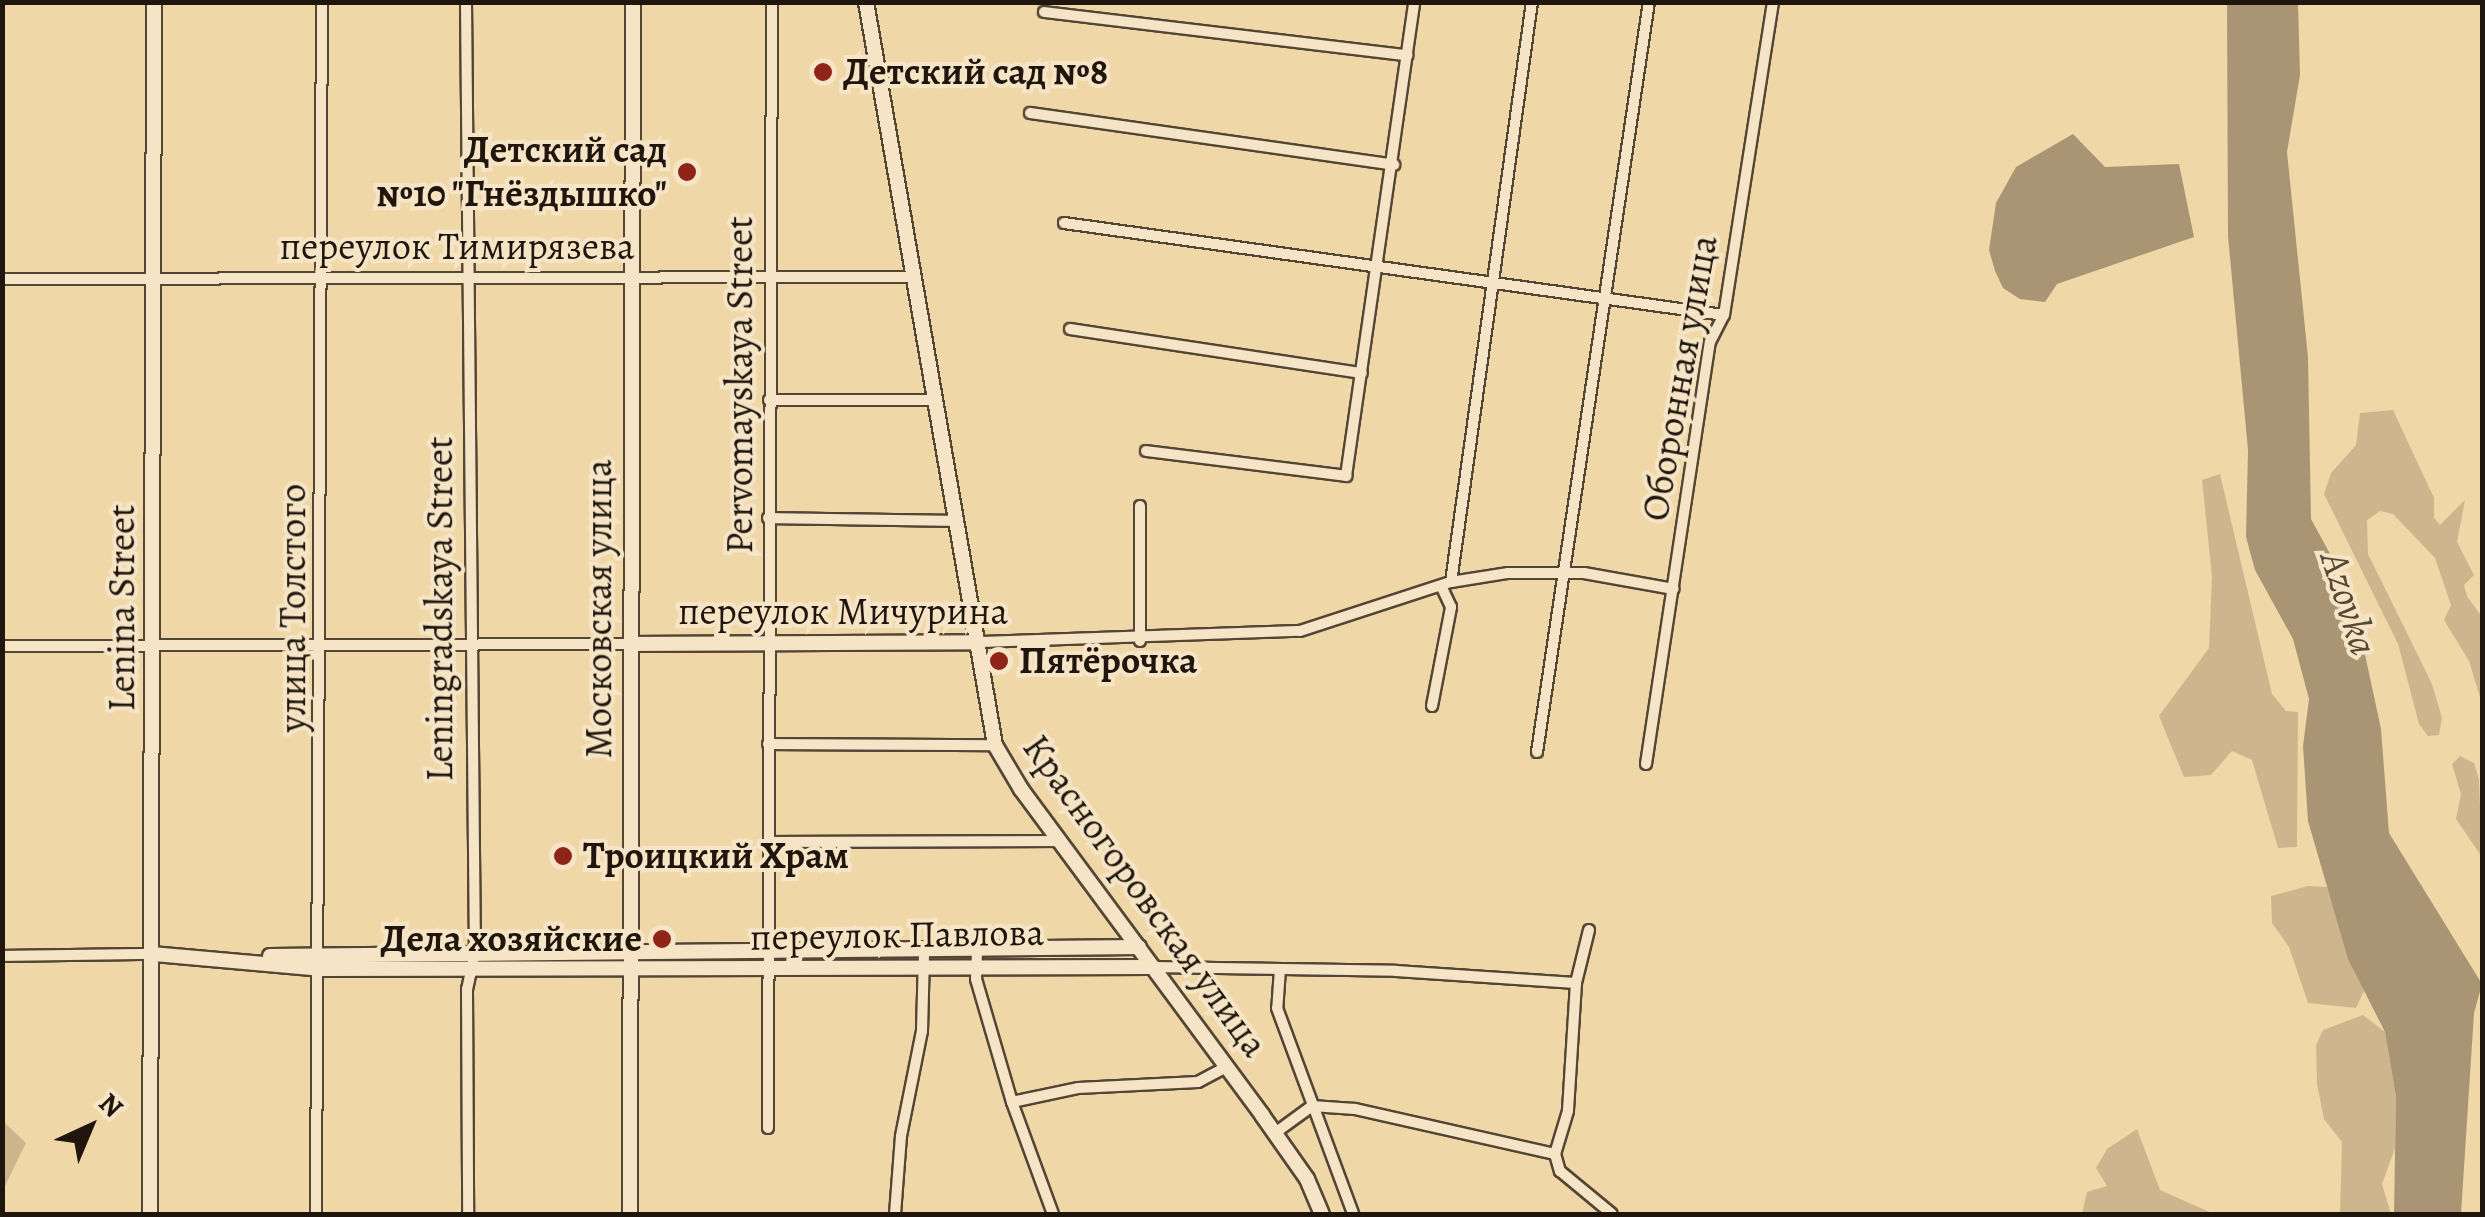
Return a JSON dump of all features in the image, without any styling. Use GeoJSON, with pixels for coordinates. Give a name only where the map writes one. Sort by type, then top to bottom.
{"type":"FeatureCollection","features":[{"type":"Feature","properties":{"kind":"street","name":"Lenina Street"},"geometry":{"type":"LineString","coordinates":[[150,1214],[154,2]]}},
{"type":"Feature","properties":{"kind":"street","name":"улица Толстого"},"geometry":{"type":"LineString","coordinates":[[316,1214],[323,642],[322,2]]}},
{"type":"Feature","properties":{"kind":"street","name":"Leningradskaya Street"},"geometry":{"type":"LineString","coordinates":[[466,2],[470,277],[468,642],[475,952],[468,970],[468,1214]]}},
{"type":"Feature","properties":{"kind":"street","name":"Московская улица"},"geometry":{"type":"LineString","coordinates":[[630,1214],[633,2]]}},
{"type":"Feature","properties":{"kind":"street","name":"Pervomayskaya Street"},"geometry":{"type":"LineString","coordinates":[[768,1128],[772,2]]}},
{"type":"Feature","properties":{"kind":"street","name":"Красногоровская улица"},"geometry":{"type":"LineString","coordinates":[[866,2],[996,745],[1060,842],[1275,1134],[1322,1214]]}},
{"type":"Feature","properties":{"kind":"street"},"geometry":{"type":"LineString","coordinates":[[1146,451],[1346,476],[1394,165],[1414,2]]}},
{"type":"Feature","properties":{"kind":"street"},"geometry":{"type":"LineString","coordinates":[[1432,706],[1451,607],[1446,584],[1532,2]]}},
{"type":"Feature","properties":{"kind":"street"},"geometry":{"type":"LineString","coordinates":[[1537,752],[1649,2]]}},
{"type":"Feature","properties":{"kind":"street","name":"Оборонная улица"},"geometry":{"type":"LineString","coordinates":[[1646,764],[1710,342],[1724,315],[1772,2]]}},
{"type":"Feature","properties":{"kind":"street"},"geometry":{"type":"LineString","coordinates":[[1044,12],[1064,7],[1407,55]]}},
{"type":"Feature","properties":{"kind":"street"},"geometry":{"type":"LineString","coordinates":[[1030,113],[1394,165]]}},
{"type":"Feature","properties":{"kind":"street"},"geometry":{"type":"LineString","coordinates":[[1064,222],[1724,315]]}},
{"type":"Feature","properties":{"kind":"street","name":"переулок Тимирязева"},"geometry":{"type":"LineString","coordinates":[[2,279],[912,277]]}},
{"type":"Feature","properties":{"kind":"street"},"geometry":{"type":"LineString","coordinates":[[1070,329],[1362,373]]}},
{"type":"Feature","properties":{"kind":"street"},"geometry":{"type":"LineString","coordinates":[[769,400],[934,400]]}},
{"type":"Feature","properties":{"kind":"street"},"geometry":{"type":"LineString","coordinates":[[1140,506],[1140,641]]}},
{"type":"Feature","properties":{"kind":"street"},"geometry":{"type":"LineString","coordinates":[[768,518],[956,521]]}},
{"type":"Feature","properties":{"kind":"street","name":"переулок Мичурина"},"geometry":{"type":"LineString","coordinates":[[2,646],[1140,641],[1300,631],[1446,584],[1564,572],[1674,589]]}},
{"type":"Feature","properties":{"kind":"street"},"geometry":{"type":"LineString","coordinates":[[768,744],[996,745]]}},
{"type":"Feature","properties":{"kind":"street"},"geometry":{"type":"LineString","coordinates":[[770,842],[1060,842]]}},
{"type":"Feature","properties":{"kind":"street"},"geometry":{"type":"LineString","coordinates":[[1588,930],[1576,983],[1576,1052],[1555,1154],[1560,1171],[1612,1214]]}},
{"type":"Feature","properties":{"kind":"street","name":"переулок Павлова"},"geometry":{"type":"LineString","coordinates":[[2,956],[153,954],[468,970],[771,969],[1139,947]]}},
{"type":"Feature","properties":{"kind":"street","name":"переулок Павлова"},"geometry":{"type":"LineString","coordinates":[[320,962],[475,952],[769,952],[924,960]]}},
{"type":"Feature","properties":{"kind":"street"},"geometry":{"type":"LineString","coordinates":[[977,959],[1012,1102],[1053,1214]]}},
{"type":"Feature","properties":{"kind":"street","name":"переулок Павлова"},"geometry":{"type":"LineString","coordinates":[[977,959],[1576,983]]}},
{"type":"Feature","properties":{"kind":"street"},"geometry":{"type":"LineString","coordinates":[[895,1214],[924,960]]}},
{"type":"Feature","properties":{"kind":"street","name":"Красногоровская улица"},"geometry":{"type":"LineString","coordinates":[[1280,969],[1277,1008],[1354,1214]]}},
{"type":"Feature","properties":{"kind":"street"},"geometry":{"type":"LineString","coordinates":[[1012,1102],[1078,1088],[1198,1082],[1226,1067]]}},
{"type":"Feature","properties":{"kind":"street"},"geometry":{"type":"LineString","coordinates":[[1275,1134],[1312,1106],[1407,1119],[1555,1154]]}},
{"type":"Feature","properties":{"kind":"shaded area"},"geometry":{"type":"Polygon","coordinates":[[[2393,410],[2434,498],[2434,518],[2440,525],[2465,500],[2457,542],[2474,575],[2464,585],[2467,596],[2482,617],[2482,704],[2469,661],[2444,620],[2451,605],[2435,558],[2393,514],[2380,511],[2367,520],[2368,554],[2432,684],[2442,718],[2439,735],[2428,736],[2419,724],[2398,644],[2324,494],[2331,473],[2356,445],[2360,413],[2393,410]]]}},
{"type":"Feature","properties":{"kind":"shaded area"},"geometry":{"type":"Polygon","coordinates":[[[2220,474],[2272,694],[2286,711],[2298,712],[2297,847],[2278,848],[2252,760],[2232,751],[2211,775],[2184,777],[2159,716],[2209,648],[2212,576],[2202,480],[2220,474]]]}},
{"type":"Feature","properties":{"kind":"shaded area"},"geometry":{"type":"Polygon","coordinates":[[[2460,756],[2474,763],[2479,780],[2482,857],[2456,819],[2461,794],[2452,764],[2460,756]]]}},
{"type":"Feature","properties":{"kind":"shaded area"},"geometry":{"type":"Polygon","coordinates":[[[2308,886],[2327,887],[2364,991],[2356,1008],[2308,1003],[2289,947],[2272,923],[2271,896],[2308,886]]]}},
{"type":"Feature","properties":{"kind":"shaded area"},"geometry":{"type":"Polygon","coordinates":[[[2363,1015],[2385,1032],[2396,1097],[2395,1148],[2382,1184],[2391,1214],[2340,1214],[2342,1142],[2324,1119],[2317,1084],[2316,1045],[2323,1030],[2363,1015]]]}},
{"type":"Feature","properties":{"kind":"shaded area"},"geometry":{"type":"Polygon","coordinates":[[[3,1121],[26,1143],[3,1190],[3,1121]]]}},
{"type":"Feature","properties":{"kind":"shaded area"},"geometry":{"type":"Polygon","coordinates":[[[2137,1129],[2160,1190],[2214,1214],[2082,1214],[2087,1192],[2107,1186],[2096,1168],[2107,1149],[2137,1129]]]}},
{"type":"Feature","properties":{"kind":"water","name":"Azovka"},"geometry":{"type":"Polygon","coordinates":[[[2227,3],[2298,3],[2300,75],[2287,152],[2308,357],[2311,519],[2352,594],[2381,729],[2389,833],[2482,984],[2474,1013],[2461,1214],[2394,1214],[2396,1097],[2385,1032],[2348,959],[2308,821],[2303,746],[2309,699],[2293,639],[2255,570],[2246,537],[2248,450],[2228,236],[2227,3]]]}},
{"type":"Feature","properties":{"kind":"water"},"geometry":{"type":"Polygon","coordinates":[[[2073,134],[2105,167],[2179,164],[2194,237],[2057,284],[2045,302],[2020,299],[2003,288],[1989,250],[1996,203],[2016,167],[2073,134]]]}},
{"type":"Feature","properties":{"kind":"place","name":"Детский сад №8"},"geometry":{"type":"Point","coordinates":[823,72]}},
{"type":"Feature","properties":{"kind":"place","name":"Детский сад №10 \"Гнёздышко\""},"geometry":{"type":"Point","coordinates":[687,172]}},
{"type":"Feature","properties":{"kind":"place","name":"Пятёрочка"},"geometry":{"type":"Point","coordinates":[999,661]}},
{"type":"Feature","properties":{"kind":"place","name":"Троицкий Храм"},"geometry":{"type":"Point","coordinates":[563,856]}},
{"type":"Feature","properties":{"kind":"place","name":"Дела хозяйские"},"geometry":{"type":"Point","coordinates":[662,939]}}]}
